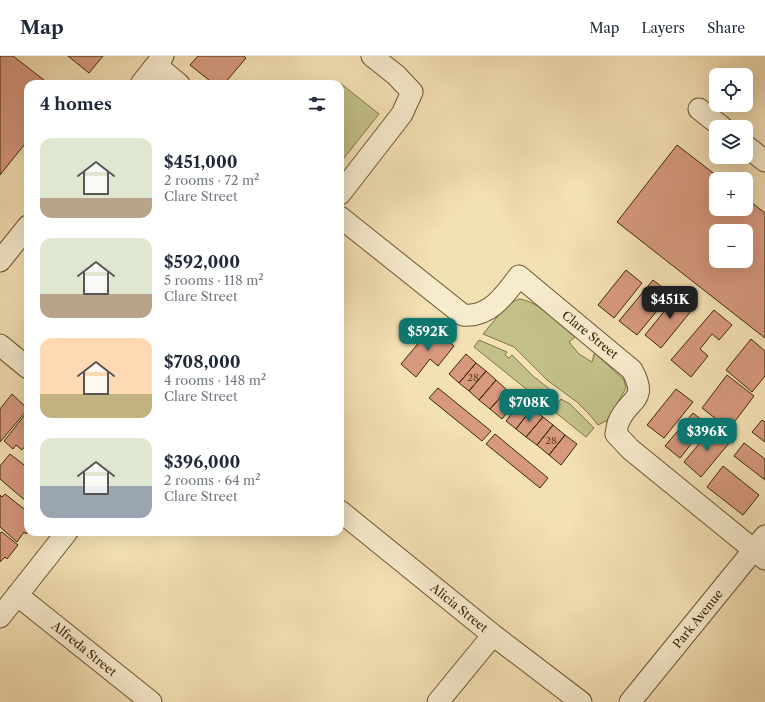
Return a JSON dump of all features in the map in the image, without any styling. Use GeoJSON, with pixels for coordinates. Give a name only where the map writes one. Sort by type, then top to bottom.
{"type":"FeatureCollection","features":[{"type":"Feature","properties":{"kind":"street"},"geometry":{"type":"LineString","coordinates":[[344,189],[402,114],[412,92],[396,75],[372,56]]}},
{"type":"Feature","properties":{"kind":"street"},"geometry":{"type":"LineString","coordinates":[[144,80],[160,61],[176,80]]}},
{"type":"Feature","properties":{"kind":"street"},"geometry":{"type":"LineString","coordinates":[[700,109],[713,120]]}},
{"type":"Feature","properties":{"kind":"street"},"geometry":{"type":"LineString","coordinates":[[753,152],[765,161]]}},
{"type":"Feature","properties":{"kind":"street","name":"Clare Street"},"geometry":{"type":"LineString","coordinates":[[344,220],[463,315],[474,316],[485,312],[505,294],[519,276],[632,370],[639,382],[638,395],[619,421],[616,434],[630,449],[761,548]]}},
{"type":"Feature","properties":{"kind":"street"},"geometry":{"type":"LineString","coordinates":[[0,261],[24,231]]}},
{"type":"Feature","properties":{"kind":"street"},"geometry":{"type":"LineString","coordinates":[[0,345],[24,365]]}},
{"type":"Feature","properties":{"kind":"street","name":"Alicia Street"},"geometry":{"type":"LineString","coordinates":[[344,514],[493,635],[581,702]]}},
{"type":"Feature","properties":{"kind":"street"},"geometry":{"type":"LineString","coordinates":[[0,617],[64,536]]}},
{"type":"Feature","properties":{"kind":"street","name":"Park Avenue"},"geometry":{"type":"LineString","coordinates":[[630,702],[761,548]]}},
{"type":"Feature","properties":{"kind":"street","name":"Alfreda Street"},"geometry":{"type":"LineString","coordinates":[[17,595],[151,702]]}},
{"type":"Feature","properties":{"kind":"street"},"geometry":{"type":"LineString","coordinates":[[438,702],[493,635]]}},
{"type":"Feature","properties":{"kind":"shaded area"},"geometry":{"type":"Polygon","coordinates":[[[344,86],[379,114],[344,158],[344,86]]]}},
{"type":"Feature","properties":{"kind":"shaded area"},"geometry":{"type":"Polygon","coordinates":[[[519,299],[534,304],[542,309],[575,337],[569,342],[579,354],[592,362],[594,354],[596,354],[624,380],[626,388],[608,420],[598,425],[577,402],[547,380],[514,347],[483,334],[508,304],[519,299]]]}},
{"type":"Feature","properties":{"kind":"shaded area"},"geometry":{"type":"Polygon","coordinates":[[[479,340],[507,352],[505,355],[509,358],[512,355],[533,376],[556,394],[554,397],[559,402],[561,399],[570,404],[594,428],[586,437],[474,347],[479,340]]]}},
{"type":"Feature","properties":{"kind":"building"},"geometry":{"type":"Polygon","coordinates":[[[0,56],[13,56],[44,80],[24,80],[24,145],[0,175],[0,56]]]}},
{"type":"Feature","properties":{"kind":"building"},"geometry":{"type":"Polygon","coordinates":[[[68,56],[103,56],[89,73],[68,56]]]}},
{"type":"Feature","properties":{"kind":"building"},"geometry":{"type":"Polygon","coordinates":[[[198,56],[244,56],[246,58],[227,80],[209,80],[190,65],[198,56]]]}},
{"type":"Feature","properties":{"kind":"building"},"geometry":{"type":"Polygon","coordinates":[[[677,145],[712,172],[709,172],[709,216],[753,216],[753,204],[765,213],[765,338],[617,222],[677,145]]]}},
{"type":"Feature","properties":{"kind":"building"},"geometry":{"type":"Polygon","coordinates":[[[626,270],[642,283],[614,318],[598,305],[626,270]]]}},
{"type":"Feature","properties":{"kind":"building"},"geometry":{"type":"Polygon","coordinates":[[[653,280],[671,294],[637,335],[619,321],[653,280]]]}},
{"type":"Feature","properties":{"kind":"building"},"geometry":{"type":"Polygon","coordinates":[[[680,292],[696,305],[661,348],[645,335],[680,292]]]}},
{"type":"Feature","properties":{"kind":"building"},"geometry":{"type":"Polygon","coordinates":[[[714,310],[732,325],[719,340],[712,334],[700,349],[708,356],[691,377],[671,360],[714,310]]]}},
{"type":"Feature","properties":{"kind":"building"},"geometry":{"type":"Polygon","coordinates":[[[432,327],[454,346],[438,366],[430,359],[416,377],[401,364],[432,327]]]}},
{"type":"Feature","properties":{"kind":"building"},"geometry":{"type":"Polygon","coordinates":[[[751,339],[765,351],[765,376],[752,392],[726,370],[751,339]]]}},
{"type":"Feature","properties":{"kind":"building"},"geometry":{"type":"Polygon","coordinates":[[[466,354],[476,363],[459,383],[449,374],[466,354]]]}},
{"type":"Feature","properties":{"kind":"building"},"geometry":{"type":"Polygon","coordinates":[[[476,363],[486,371],[469,391],[459,383],[476,363]]]}},
{"type":"Feature","properties":{"kind":"building"},"geometry":{"type":"Polygon","coordinates":[[[486,371],[496,380],[479,400],[469,391],[486,371]]]}},
{"type":"Feature","properties":{"kind":"building"},"geometry":{"type":"Polygon","coordinates":[[[727,375],[754,396],[729,429],[702,408],[727,375]]]}},
{"type":"Feature","properties":{"kind":"building"},"geometry":{"type":"Polygon","coordinates":[[[496,380],[507,390],[490,409],[479,400],[496,380]]]}},
{"type":"Feature","properties":{"kind":"building"},"geometry":{"type":"Polygon","coordinates":[[[438,388],[491,431],[482,441],[429,398],[438,388]]]}},
{"type":"Feature","properties":{"kind":"building"},"geometry":{"type":"Polygon","coordinates":[[[676,389],[693,402],[664,438],[647,425],[676,389]]]}},
{"type":"Feature","properties":{"kind":"building"},"geometry":{"type":"Polygon","coordinates":[[[507,390],[518,399],[502,419],[490,409],[507,390]]]}},
{"type":"Feature","properties":{"kind":"building"},"geometry":{"type":"Polygon","coordinates":[[[12,394],[24,405],[24,414],[0,442],[0,409],[12,394]]]}},
{"type":"Feature","properties":{"kind":"building"},"geometry":{"type":"Polygon","coordinates":[[[522,401],[532,408],[516,429],[506,421],[522,401]]]}},
{"type":"Feature","properties":{"kind":"building"},"geometry":{"type":"Polygon","coordinates":[[[532,408],[543,417],[526,437],[516,429],[532,408]]]}},
{"type":"Feature","properties":{"kind":"building"},"geometry":{"type":"Polygon","coordinates":[[[693,413],[707,424],[680,458],[665,446],[693,413]]]}},
{"type":"Feature","properties":{"kind":"building"},"geometry":{"type":"Polygon","coordinates":[[[24,416],[24,447],[22,450],[16,445],[13,449],[4,441],[24,416]]]}},
{"type":"Feature","properties":{"kind":"building"},"geometry":{"type":"Polygon","coordinates":[[[543,417],[553,425],[537,445],[526,437],[543,417]]]}},
{"type":"Feature","properties":{"kind":"building"},"geometry":{"type":"Polygon","coordinates":[[[762,420],[765,422],[765,442],[752,432],[762,420]]]}},
{"type":"Feature","properties":{"kind":"building"},"geometry":{"type":"Polygon","coordinates":[[[553,425],[565,435],[549,455],[537,445],[553,425]]]}},
{"type":"Feature","properties":{"kind":"building"},"geometry":{"type":"Polygon","coordinates":[[[713,427],[730,442],[701,477],[684,462],[713,427]]]}},
{"type":"Feature","properties":{"kind":"building"},"geometry":{"type":"Polygon","coordinates":[[[495,434],[548,478],[540,488],[486,444],[495,434]]]}},
{"type":"Feature","properties":{"kind":"building"},"geometry":{"type":"Polygon","coordinates":[[[565,435],[577,444],[561,465],[549,455],[565,435]]]}},
{"type":"Feature","properties":{"kind":"building"},"geometry":{"type":"Polygon","coordinates":[[[744,443],[765,459],[765,480],[734,456],[744,443]]]}},
{"type":"Feature","properties":{"kind":"building"},"geometry":{"type":"Polygon","coordinates":[[[10,454],[24,465],[24,499],[0,479],[0,466],[10,454]]]}},
{"type":"Feature","properties":{"kind":"building"},"geometry":{"type":"Polygon","coordinates":[[[723,466],[759,495],[743,515],[707,487],[723,466]]]}},
{"type":"Feature","properties":{"kind":"building"},"geometry":{"type":"Polygon","coordinates":[[[5,494],[24,509],[24,532],[17,542],[0,527],[0,495],[2,497],[5,494]]]}},
{"type":"Feature","properties":{"kind":"building"},"geometry":{"type":"Polygon","coordinates":[[[2,532],[18,545],[7,559],[5,557],[0,562],[0,533],[2,532]]]}}]}
